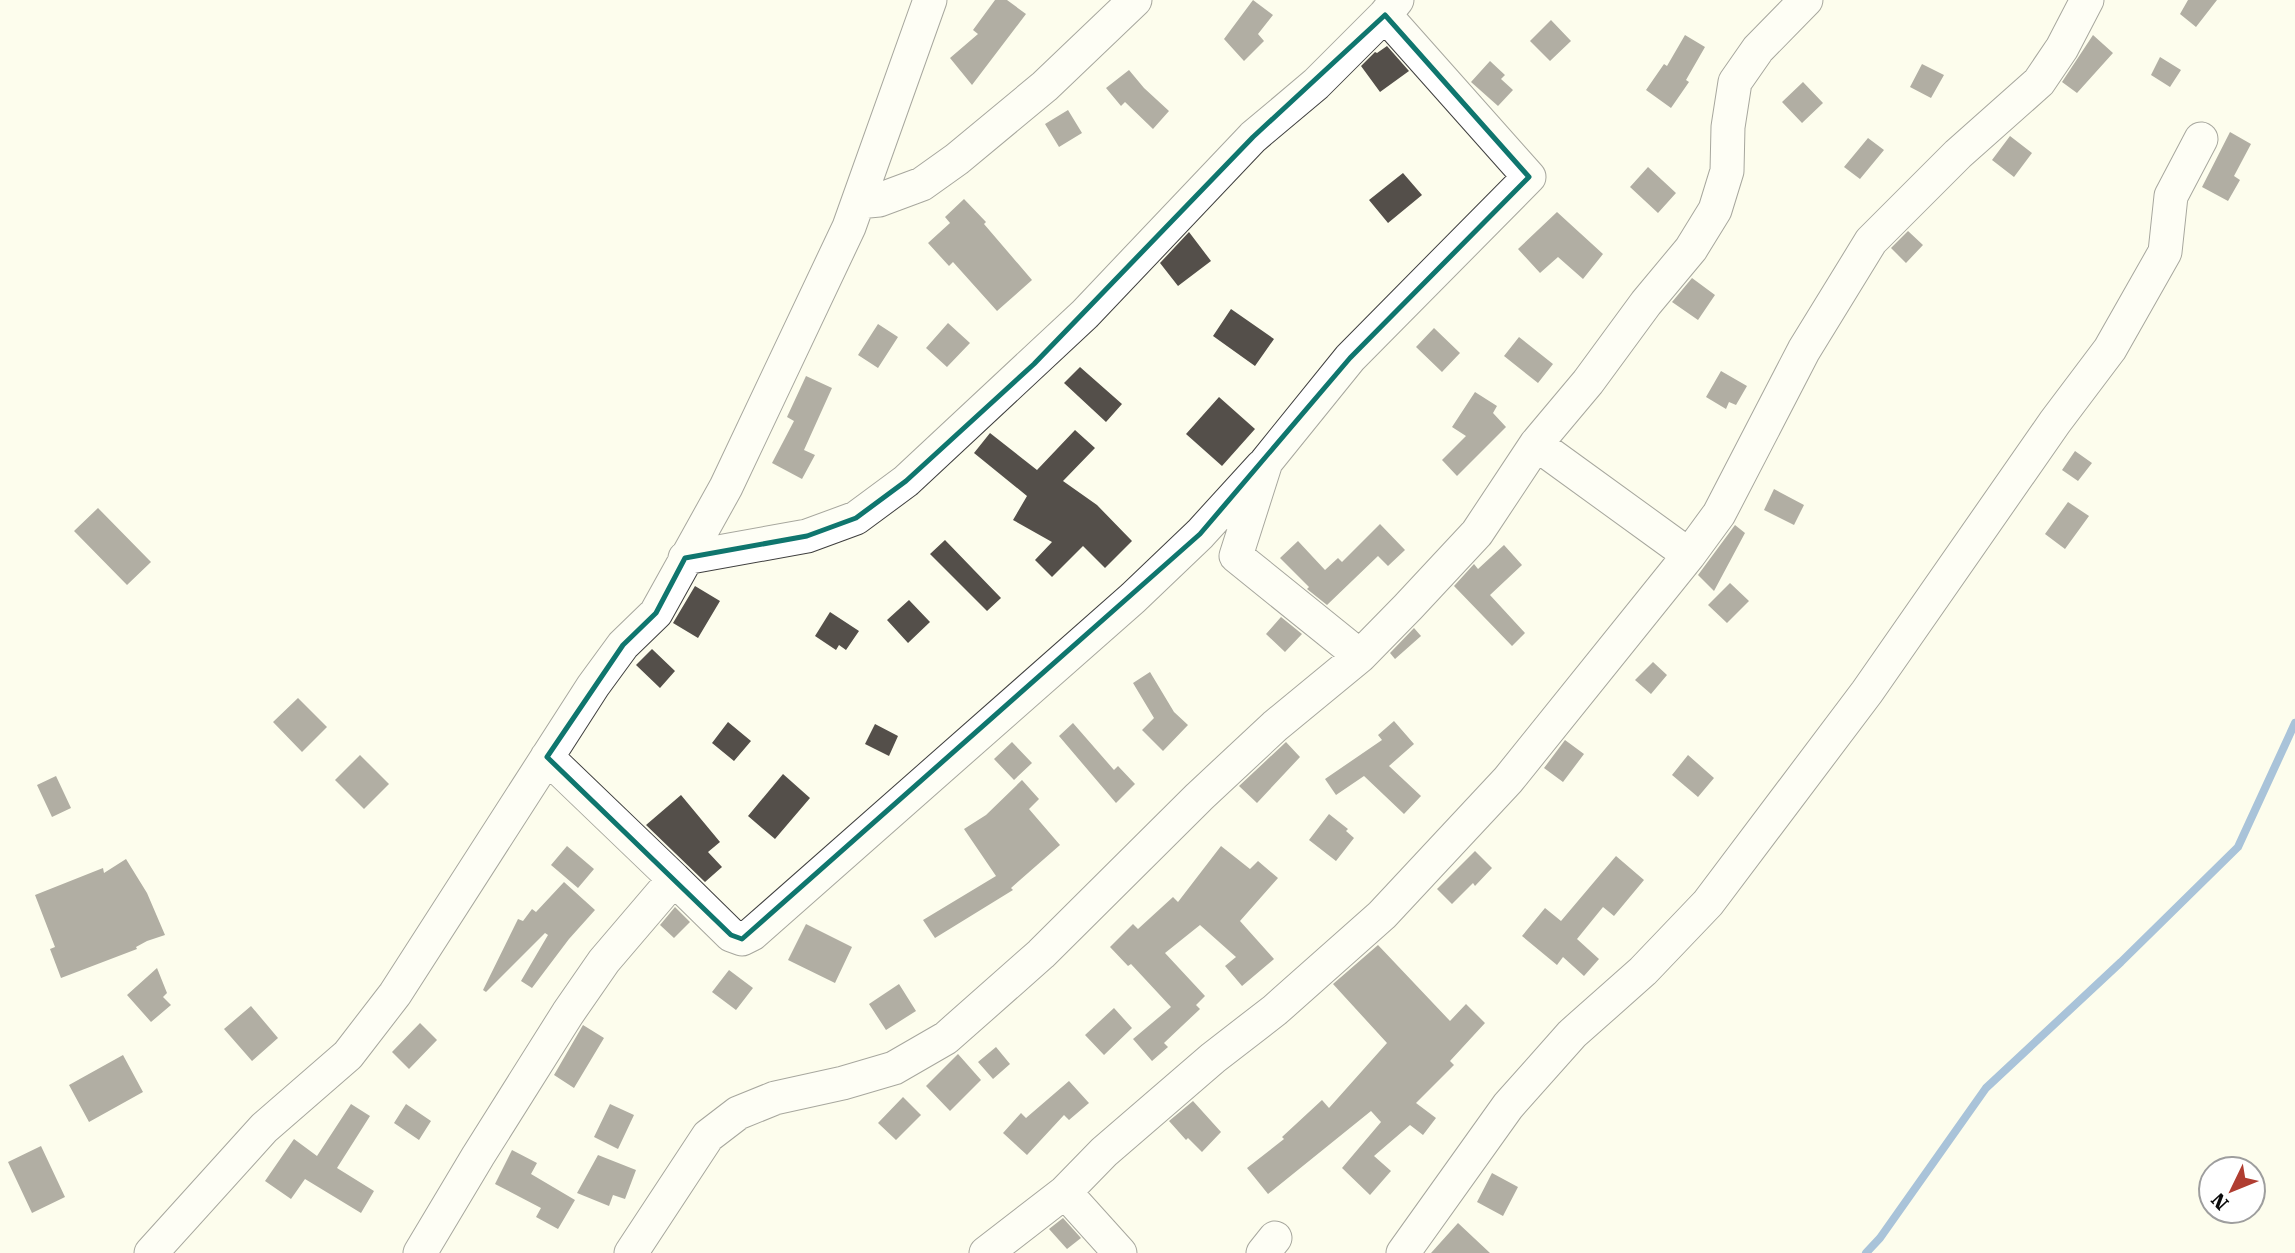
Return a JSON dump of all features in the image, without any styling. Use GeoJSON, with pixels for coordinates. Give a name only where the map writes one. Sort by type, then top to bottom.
{"type":"FeatureCollection","features":[{"type":"Feature","properties":{"kind":"street"},"geometry":{"type":"LineString","coordinates":[[151,1253],[264,1128],[348,1055],[395,994],[547,757],[623,645],[656,613],[726,487],[849,227],[930,0]]}},
{"type":"Feature","properties":{"kind":"street"},"geometry":{"type":"LineString","coordinates":[[858,202],[879,200],[922,184],[957,159],[1045,86],[1135,0]]}},
{"type":"Feature","properties":{"kind":"street"},"geometry":{"type":"LineString","coordinates":[[631,1253],[708,1136],[737,1113],[775,1098],[894,1068],[946,1038],[1041,954],[1199,797],[1275,726],[1360,656],[1477,533],[1536,444],[1588,382],[1646,303],[1691,249],[1715,210],[1727,171],[1728,127],[1735,82],[1758,49],[1805,0]]}},
{"type":"Feature","properties":{"kind":"street"},"geometry":{"type":"LineString","coordinates":[[986,1253],[1065,1192],[1104,1152],[1213,1058],[1275,1010],[1382,915],[1508,780],[1719,514],[1804,350],[1871,241],[1958,154],[2039,82],[2062,48],[2087,0]]}},
{"type":"Feature","properties":{"kind":"street"},"geometry":{"type":"LineString","coordinates":[[547,757],[731,936],[742,939],[752,934],[1133,598],[1200,534],[1266,462],[1350,358],[1529,177],[1391,8],[1316,84],[1253,137],[1034,364],[906,481],[856,518],[807,537],[685,558]]}},
{"type":"Feature","properties":{"kind":"street"},"geometry":{"type":"LineString","coordinates":[[1403,1253],[1508,1106],[1572,1034],[1643,971],[1708,903],[1867,692],[2055,422],[2110,349],[2165,252],[2171,196],[2201,139]]}},
{"type":"Feature","properties":{"kind":"street"},"geometry":{"type":"LineString","coordinates":[[1536,444],[1689,555]]}},
{"type":"Feature","properties":{"kind":"street"},"geometry":{"type":"LineString","coordinates":[[1266,462],[1236,556],[1360,656]]}},
{"type":"Feature","properties":{"kind":"street"},"geometry":{"type":"LineString","coordinates":[[420,1253],[568,1013],[604,961],[674,879]]}},
{"type":"Feature","properties":{"kind":"street"},"geometry":{"type":"LineString","coordinates":[[1065,1192],[1120,1253]]}},
{"type":"Feature","properties":{"kind":"highlighted area"},"geometry":{"type":"Polygon","coordinates":[[[1385,15],[1529,177],[1350,358],[1200,534],[742,939],[731,935],[547,757],[623,645],[656,613],[685,558],[807,536],[856,518],[906,481],[1034,364],[1253,137],[1385,15]]]}},
{"type":"Feature","properties":{"kind":"building"},"geometry":{"type":"Polygon","coordinates":[[[995,0],[1007,0],[1026,14],[972,85],[950,58],[978,34],[973,30],[995,0]]]}},
{"type":"Feature","properties":{"kind":"building"},"geometry":{"type":"Polygon","coordinates":[[[1253,0],[1273,15],[1258,34],[1264,41],[1244,61],[1224,39],[1253,0]]]}},
{"type":"Feature","properties":{"kind":"building"},"geometry":{"type":"Polygon","coordinates":[[[2188,0],[2217,0],[2196,27],[2180,14],[2188,0]]]}},
{"type":"Feature","properties":{"kind":"building"},"geometry":{"type":"Polygon","coordinates":[[[1551,20],[1571,41],[1550,61],[1530,41],[1551,20]]]}},
{"type":"Feature","properties":{"kind":"building"},"geometry":{"type":"Polygon","coordinates":[[[1685,35],[1705,47],[1686,80],[1689,82],[1671,108],[1646,90],[1664,64],[1667,66],[1685,35]]]}},
{"type":"Feature","properties":{"kind":"building"},"geometry":{"type":"Polygon","coordinates":[[[2093,35],[2113,53],[2077,93],[2062,82],[2093,35]]]}},
{"type":"Feature","properties":{"kind":"building"},"geometry":{"type":"Polygon","coordinates":[[[1387,46],[1409,71],[1380,92],[1361,66],[1375,52],[1387,46]]]}},
{"type":"Feature","properties":{"kind":"building"},"geometry":{"type":"Polygon","coordinates":[[[2160,57],[2181,70],[2170,87],[2151,75],[2160,57]]]}},
{"type":"Feature","properties":{"kind":"building"},"geometry":{"type":"Polygon","coordinates":[[[1490,61],[1505,75],[1501,79],[1513,90],[1498,106],[1471,82],[1490,61]]]}},
{"type":"Feature","properties":{"kind":"building"},"geometry":{"type":"Polygon","coordinates":[[[1922,64],[1944,75],[1931,98],[1910,87],[1922,64]]]}},
{"type":"Feature","properties":{"kind":"building"},"geometry":{"type":"Polygon","coordinates":[[[1129,70],[1169,111],[1153,129],[1125,102],[1121,106],[1106,88],[1129,70]]]}},
{"type":"Feature","properties":{"kind":"building"},"geometry":{"type":"Polygon","coordinates":[[[1803,82],[1823,103],[1802,123],[1782,102],[1803,82]]]}},
{"type":"Feature","properties":{"kind":"building"},"geometry":{"type":"Polygon","coordinates":[[[1068,110],[1082,133],[1059,147],[1045,124],[1068,110]]]}},
{"type":"Feature","properties":{"kind":"building"},"geometry":{"type":"Polygon","coordinates":[[[2230,132],[2251,144],[2234,176],[2240,180],[2228,201],[2202,187],[2230,132]]]}},
{"type":"Feature","properties":{"kind":"building"},"geometry":{"type":"Polygon","coordinates":[[[2010,136],[2032,153],[2014,177],[1992,160],[2010,136]]]}},
{"type":"Feature","properties":{"kind":"building"},"geometry":{"type":"Polygon","coordinates":[[[1868,138],[1884,150],[1860,179],[1844,167],[1868,138]]]}},
{"type":"Feature","properties":{"kind":"building"},"geometry":{"type":"Polygon","coordinates":[[[1648,167],[1676,193],[1658,213],[1630,187],[1648,167]]]}},
{"type":"Feature","properties":{"kind":"building"},"geometry":{"type":"Polygon","coordinates":[[[1403,173],[1422,195],[1388,223],[1369,200],[1403,173]]]}},
{"type":"Feature","properties":{"kind":"building"},"geometry":{"type":"Polygon","coordinates":[[[964,199],[1032,280],[997,311],[953,262],[949,266],[928,243],[950,223],[945,217],[964,199]]]}},
{"type":"Feature","properties":{"kind":"building"},"geometry":{"type":"Polygon","coordinates":[[[1557,212],[1603,254],[1583,279],[1558,257],[1540,273],[1518,249],[1557,212]]]}},
{"type":"Feature","properties":{"kind":"building"},"geometry":{"type":"Polygon","coordinates":[[[1908,231],[1923,245],[1906,263],[1891,248],[1908,231]]]}},
{"type":"Feature","properties":{"kind":"building"},"geometry":{"type":"Polygon","coordinates":[[[1189,232],[1211,261],[1178,286],[1160,263],[1189,232]]]}},
{"type":"Feature","properties":{"kind":"building"},"geometry":{"type":"Polygon","coordinates":[[[1692,278],[1715,295],[1698,320],[1672,302],[1692,278]]]}},
{"type":"Feature","properties":{"kind":"building"},"geometry":{"type":"Polygon","coordinates":[[[1231,309],[1274,339],[1255,366],[1213,336],[1231,309]]]}},
{"type":"Feature","properties":{"kind":"building"},"geometry":{"type":"Polygon","coordinates":[[[948,323],[970,343],[947,367],[926,348],[948,323]]]}},
{"type":"Feature","properties":{"kind":"building"},"geometry":{"type":"Polygon","coordinates":[[[878,324],[898,337],[878,368],[858,355],[878,324]]]}},
{"type":"Feature","properties":{"kind":"building"},"geometry":{"type":"Polygon","coordinates":[[[1434,328],[1460,353],[1442,372],[1416,347],[1434,328]]]}},
{"type":"Feature","properties":{"kind":"building"},"geometry":{"type":"Polygon","coordinates":[[[1519,337],[1553,364],[1538,383],[1504,356],[1519,337]]]}},
{"type":"Feature","properties":{"kind":"building"},"geometry":{"type":"Polygon","coordinates":[[[1080,367],[1122,404],[1106,422],[1064,383],[1080,367]]]}},
{"type":"Feature","properties":{"kind":"building"},"geometry":{"type":"Polygon","coordinates":[[[1721,371],[1747,386],[1736,405],[1729,402],[1726,409],[1706,397],[1721,371]]]}},
{"type":"Feature","properties":{"kind":"building"},"geometry":{"type":"Polygon","coordinates":[[[806,376],[832,388],[804,450],[815,455],[802,479],[772,463],[794,421],[787,417],[806,376]]]}},
{"type":"Feature","properties":{"kind":"building"},"geometry":{"type":"Polygon","coordinates":[[[1475,392],[1497,406],[1493,413],[1506,427],[1457,476],[1442,460],[1466,436],[1452,427],[1475,392]]]}},
{"type":"Feature","properties":{"kind":"building"},"geometry":{"type":"Polygon","coordinates":[[[1219,397],[1255,429],[1222,466],[1186,434],[1219,397]]]}},
{"type":"Feature","properties":{"kind":"building"},"geometry":{"type":"Polygon","coordinates":[[[1075,430],[1095,448],[1063,481],[1097,505],[1132,541],[1105,568],[1083,546],[1052,577],[1035,560],[1052,542],[1013,520],[1027,496],[974,453],[990,433],[1037,470],[1075,430]]]}},
{"type":"Feature","properties":{"kind":"building"},"geometry":{"type":"Polygon","coordinates":[[[2075,451],[2092,463],[2078,481],[2062,470],[2075,451]]]}},
{"type":"Feature","properties":{"kind":"building"},"geometry":{"type":"Polygon","coordinates":[[[1774,489],[1804,505],[1794,525],[1764,510],[1774,489]]]}},
{"type":"Feature","properties":{"kind":"building"},"geometry":{"type":"Polygon","coordinates":[[[2068,502],[2089,516],[2065,549],[2045,534],[2068,502]]]}},
{"type":"Feature","properties":{"kind":"building"},"geometry":{"type":"Polygon","coordinates":[[[98,508],[151,562],[127,585],[74,531],[98,508]]]}},
{"type":"Feature","properties":{"kind":"building"},"geometry":{"type":"Polygon","coordinates":[[[1380,524],[1405,550],[1388,566],[1378,556],[1327,605],[1307,589],[1309,587],[1280,558],[1298,541],[1325,570],[1338,558],[1342,562],[1380,524]]]}},
{"type":"Feature","properties":{"kind":"building"},"geometry":{"type":"Polygon","coordinates":[[[1735,525],[1745,533],[1714,591],[1698,575],[1735,525]]]}},
{"type":"Feature","properties":{"kind":"building"},"geometry":{"type":"Polygon","coordinates":[[[945,540],[1001,598],[987,611],[930,554],[945,540]]]}},
{"type":"Feature","properties":{"kind":"building"},"geometry":{"type":"Polygon","coordinates":[[[1504,545],[1522,565],[1490,595],[1525,633],[1512,646],[1454,586],[1474,564],[1478,569],[1504,545]]]}},
{"type":"Feature","properties":{"kind":"building"},"geometry":{"type":"Polygon","coordinates":[[[1730,583],[1749,601],[1727,623],[1708,605],[1730,583]]]}},
{"type":"Feature","properties":{"kind":"building"},"geometry":{"type":"Polygon","coordinates":[[[695,586],[720,601],[698,638],[673,623],[695,586]]]}},
{"type":"Feature","properties":{"kind":"building"},"geometry":{"type":"Polygon","coordinates":[[[909,600],[930,622],[908,643],[887,620],[909,600]]]}},
{"type":"Feature","properties":{"kind":"building"},"geometry":{"type":"Polygon","coordinates":[[[830,612],[859,631],[846,650],[839,645],[836,650],[815,636],[830,612]]]}},
{"type":"Feature","properties":{"kind":"building"},"geometry":{"type":"Polygon","coordinates":[[[1281,617],[1302,634],[1285,652],[1266,634],[1281,617]]]}},
{"type":"Feature","properties":{"kind":"building"},"geometry":{"type":"Polygon","coordinates":[[[1414,628],[1421,636],[1395,659],[1390,653],[1414,628]]]}},
{"type":"Feature","properties":{"kind":"building"},"geometry":{"type":"Polygon","coordinates":[[[652,649],[675,671],[660,688],[636,665],[652,649]]]}},
{"type":"Feature","properties":{"kind":"building"},"geometry":{"type":"Polygon","coordinates":[[[1653,662],[1667,675],[1651,694],[1635,680],[1653,662]]]}},
{"type":"Feature","properties":{"kind":"building"},"geometry":{"type":"Polygon","coordinates":[[[1150,672],[1174,712],[1188,725],[1163,751],[1142,730],[1154,718],[1133,683],[1150,672]]]}},
{"type":"Feature","properties":{"kind":"building"},"geometry":{"type":"Polygon","coordinates":[[[298,698],[327,727],[302,752],[273,722],[298,698]]]}},
{"type":"Feature","properties":{"kind":"building"},"geometry":{"type":"Polygon","coordinates":[[[1394,721],[1414,744],[1389,766],[1421,796],[1404,814],[1364,776],[1336,795],[1325,779],[1382,740],[1378,735],[1394,721]]]}},
{"type":"Feature","properties":{"kind":"building"},"geometry":{"type":"Polygon","coordinates":[[[728,722],[751,741],[734,761],[712,743],[728,722]]]}},
{"type":"Feature","properties":{"kind":"building"},"geometry":{"type":"Polygon","coordinates":[[[1073,723],[1114,770],[1118,766],[1135,784],[1116,803],[1059,736],[1073,723]]]}},
{"type":"Feature","properties":{"kind":"building"},"geometry":{"type":"Polygon","coordinates":[[[875,724],[898,736],[889,756],[865,744],[875,724]]]}},
{"type":"Feature","properties":{"kind":"building"},"geometry":{"type":"Polygon","coordinates":[[[1565,740],[1584,754],[1563,782],[1544,768],[1565,740]]]}},
{"type":"Feature","properties":{"kind":"building"},"geometry":{"type":"Polygon","coordinates":[[[1012,742],[1032,763],[1014,780],[994,759],[1012,742]]]}},
{"type":"Feature","properties":{"kind":"building"},"geometry":{"type":"Polygon","coordinates":[[[1286,742],[1300,757],[1257,803],[1239,786],[1286,742]]]}},
{"type":"Feature","properties":{"kind":"building"},"geometry":{"type":"Polygon","coordinates":[[[360,755],[389,784],[364,809],[335,780],[360,755]]]}},
{"type":"Feature","properties":{"kind":"building"},"geometry":{"type":"Polygon","coordinates":[[[1688,755],[1714,778],[1698,797],[1672,775],[1688,755]]]}},
{"type":"Feature","properties":{"kind":"building"},"geometry":{"type":"Polygon","coordinates":[[[783,774],[810,798],[775,839],[748,816],[783,774]]]}},
{"type":"Feature","properties":{"kind":"building"},"geometry":{"type":"Polygon","coordinates":[[[56,776],[71,808],[52,817],[37,785],[56,776]]]}},
{"type":"Feature","properties":{"kind":"building"},"geometry":{"type":"Polygon","coordinates":[[[1022,780],[1039,799],[1029,809],[1060,845],[1011,888],[1013,890],[935,938],[923,920],[996,876],[964,829],[986,815],[1022,780]]]}},
{"type":"Feature","properties":{"kind":"building"},"geometry":{"type":"Polygon","coordinates":[[[681,795],[720,842],[708,852],[722,867],[705,882],[646,825],[681,795]]]}},
{"type":"Feature","properties":{"kind":"building"},"geometry":{"type":"Polygon","coordinates":[[[1329,814],[1348,829],[1346,831],[1354,838],[1336,861],[1309,840],[1329,814]]]}},
{"type":"Feature","properties":{"kind":"building"},"geometry":{"type":"Polygon","coordinates":[[[567,846],[594,869],[578,888],[551,865],[567,846]]]}},
{"type":"Feature","properties":{"kind":"building"},"geometry":{"type":"Polygon","coordinates":[[[1221,846],[1250,869],[1258,861],[1278,878],[1240,921],[1274,959],[1242,986],[1225,966],[1236,957],[1200,925],[1165,953],[1205,996],[1196,1005],[1200,1009],[1164,1043],[1168,1047],[1152,1061],[1133,1039],[1171,1007],[1131,964],[1128,966],[1110,947],[1133,924],[1138,929],[1173,897],[1178,902],[1221,846]]]}},
{"type":"Feature","properties":{"kind":"building"},"geometry":{"type":"Polygon","coordinates":[[[1475,851],[1492,868],[1452,904],[1437,889],[1475,851]]]}},
{"type":"Feature","properties":{"kind":"building"},"geometry":{"type":"Polygon","coordinates":[[[1616,856],[1644,880],[1614,916],[1603,907],[1577,939],[1599,959],[1584,976],[1563,957],[1557,965],[1522,936],[1545,908],[1561,921],[1616,856]]]}},
{"type":"Feature","properties":{"kind":"building"},"geometry":{"type":"Polygon","coordinates":[[[126,859],[147,893],[165,935],[147,941],[136,947],[137,949],[61,978],[50,949],[55,947],[35,895],[103,868],[104,873],[126,859]]]}},
{"type":"Feature","properties":{"kind":"building"},"geometry":{"type":"Polygon","coordinates":[[[564,882],[595,910],[532,988],[521,981],[548,935],[545,933],[486,992],[483,990],[518,919],[523,921],[532,909],[536,912],[564,882]]]}},
{"type":"Feature","properties":{"kind":"building"},"geometry":{"type":"Polygon","coordinates":[[[675,907],[690,922],[674,938],[660,925],[675,907]]]}},
{"type":"Feature","properties":{"kind":"building"},"geometry":{"type":"Polygon","coordinates":[[[806,924],[852,947],[835,983],[788,960],[806,924]]]}},
{"type":"Feature","properties":{"kind":"building"},"geometry":{"type":"Polygon","coordinates":[[[1378,945],[1450,1021],[1466,1004],[1485,1023],[1450,1061],[1454,1065],[1416,1103],[1436,1118],[1423,1135],[1410,1125],[1374,1156],[1391,1171],[1370,1195],[1342,1168],[1381,1122],[1371,1111],[1268,1194],[1247,1168],[1284,1139],[1282,1137],[1322,1100],[1329,1108],[1387,1043],[1333,984],[1378,945]]]}},
{"type":"Feature","properties":{"kind":"building"},"geometry":{"type":"Polygon","coordinates":[[[157,968],[167,993],[163,997],[171,1005],[151,1022],[127,995],[157,968]]]}},
{"type":"Feature","properties":{"kind":"building"},"geometry":{"type":"Polygon","coordinates":[[[729,970],[753,988],[736,1010],[712,992],[729,970]]]}},
{"type":"Feature","properties":{"kind":"building"},"geometry":{"type":"Polygon","coordinates":[[[899,984],[916,1011],[886,1030],[869,1004],[899,984]]]}},
{"type":"Feature","properties":{"kind":"building"},"geometry":{"type":"Polygon","coordinates":[[[251,1006],[278,1038],[252,1061],[224,1029],[251,1006]]]}},
{"type":"Feature","properties":{"kind":"building"},"geometry":{"type":"Polygon","coordinates":[[[1114,1008],[1132,1028],[1104,1055],[1085,1035],[1114,1008]]]}},
{"type":"Feature","properties":{"kind":"building"},"geometry":{"type":"Polygon","coordinates":[[[420,1023],[437,1040],[409,1069],[392,1052],[420,1023]]]}},
{"type":"Feature","properties":{"kind":"building"},"geometry":{"type":"Polygon","coordinates":[[[583,1025],[604,1038],[574,1088],[554,1075],[583,1025]]]}},
{"type":"Feature","properties":{"kind":"building"},"geometry":{"type":"Polygon","coordinates":[[[996,1047],[1010,1064],[993,1079],[978,1062],[996,1047]]]}},
{"type":"Feature","properties":{"kind":"building"},"geometry":{"type":"Polygon","coordinates":[[[958,1054],[981,1080],[950,1111],[926,1086],[958,1054]]]}},
{"type":"Feature","properties":{"kind":"building"},"geometry":{"type":"Polygon","coordinates":[[[123,1055],[143,1092],[89,1122],[69,1085],[123,1055]]]}},
{"type":"Feature","properties":{"kind":"building"},"geometry":{"type":"Polygon","coordinates":[[[1069,1081],[1089,1103],[1069,1120],[1064,1115],[1027,1155],[1003,1133],[1021,1113],[1026,1118],[1069,1081]]]}},
{"type":"Feature","properties":{"kind":"building"},"geometry":{"type":"Polygon","coordinates":[[[903,1097],[921,1115],[896,1140],[878,1123],[903,1097]]]}},
{"type":"Feature","properties":{"kind":"building"},"geometry":{"type":"Polygon","coordinates":[[[1193,1101],[1221,1132],[1202,1152],[1188,1138],[1186,1140],[1169,1121],[1193,1101]]]}},
{"type":"Feature","properties":{"kind":"building"},"geometry":{"type":"Polygon","coordinates":[[[351,1104],[370,1116],[337,1168],[374,1191],[361,1213],[305,1179],[291,1199],[265,1181],[294,1139],[317,1156],[351,1104]]]}},
{"type":"Feature","properties":{"kind":"building"},"geometry":{"type":"Polygon","coordinates":[[[406,1104],[431,1121],[419,1140],[394,1123],[406,1104]]]}},
{"type":"Feature","properties":{"kind":"building"},"geometry":{"type":"Polygon","coordinates":[[[610,1104],[634,1115],[618,1149],[594,1137],[610,1104]]]}},
{"type":"Feature","properties":{"kind":"building"},"geometry":{"type":"Polygon","coordinates":[[[41,1146],[65,1197],[32,1213],[8,1162],[41,1146]]]}},
{"type":"Feature","properties":{"kind":"building"},"geometry":{"type":"Polygon","coordinates":[[[512,1150],[537,1163],[531,1174],[575,1200],[558,1229],[536,1217],[541,1208],[495,1184],[512,1150]]]}},
{"type":"Feature","properties":{"kind":"building"},"geometry":{"type":"Polygon","coordinates":[[[598,1155],[636,1170],[625,1199],[613,1195],[609,1206],[577,1193],[598,1155]]]}},
{"type":"Feature","properties":{"kind":"building"},"geometry":{"type":"Polygon","coordinates":[[[1492,1173],[1518,1187],[1503,1216],[1477,1202],[1492,1173]]]}},
{"type":"Feature","properties":{"kind":"building"},"geometry":{"type":"Polygon","coordinates":[[[1063,1218],[1081,1238],[1067,1249],[1049,1229],[1063,1218]]]}},
{"type":"Feature","properties":{"kind":"building"},"geometry":{"type":"Polygon","coordinates":[[[1458,1223],[1490,1253],[1431,1253],[1458,1223]]]}},
{"type":"Feature","properties":{"kind":"waterway"},"geometry":{"type":"LineString","coordinates":[[1866,1253],[1880,1238],[1986,1088],[2121,962],[2238,847],[2295,723]]}}]}
